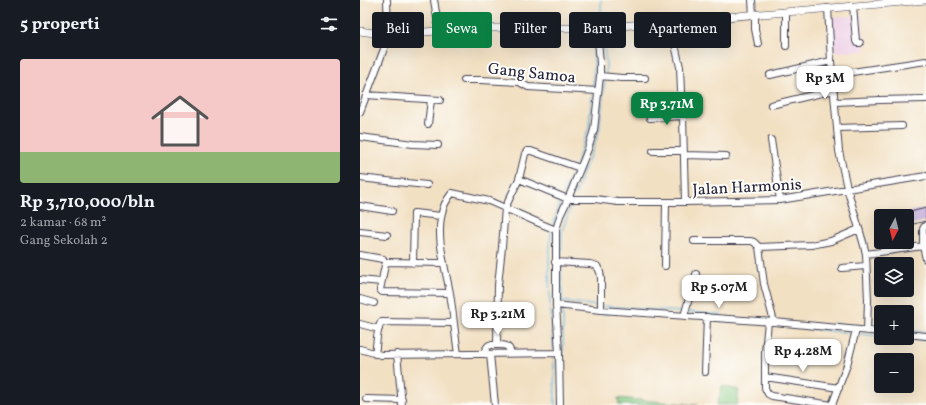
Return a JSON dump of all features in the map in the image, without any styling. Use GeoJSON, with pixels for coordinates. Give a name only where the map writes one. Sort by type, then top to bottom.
{"type":"FeatureCollection","features":[{"type":"Feature","properties":{"kind":"street"},"geometry":{"type":"LineString","coordinates":[[387,0],[387,12]]}},
{"type":"Feature","properties":{"kind":"street"},"geometry":{"type":"LineString","coordinates":[[434,0],[436,12]]}},
{"type":"Feature","properties":{"kind":"street"},"geometry":{"type":"LineString","coordinates":[[752,0],[758,44]]}},
{"type":"Feature","properties":{"kind":"street"},"geometry":{"type":"LineString","coordinates":[[731,17],[926,0]]}},
{"type":"Feature","properties":{"kind":"street"},"geometry":{"type":"LineString","coordinates":[[853,6],[856,41],[857,43],[860,43]]}},
{"type":"Feature","properties":{"kind":"street"},"geometry":{"type":"LineString","coordinates":[[828,8],[839,151],[847,188],[866,254],[868,300],[867,331]]}},
{"type":"Feature","properties":{"kind":"street"},"geometry":{"type":"LineString","coordinates":[[786,12],[786,46]]}},
{"type":"Feature","properties":{"kind":"street"},"geometry":{"type":"LineString","coordinates":[[492,28],[569,28]]}},
{"type":"Feature","properties":{"kind":"street"},"geometry":{"type":"LineString","coordinates":[[360,32],[372,33]]}},
{"type":"Feature","properties":{"kind":"street"},"geometry":{"type":"LineString","coordinates":[[360,112],[385,48]]}},
{"type":"Feature","properties":{"kind":"street"},"geometry":{"type":"LineString","coordinates":[[560,405],[555,262],[556,230],[560,216],[588,149],[594,130],[600,76],[599,48]]}},
{"type":"Feature","properties":{"kind":"street"},"geometry":{"type":"LineString","coordinates":[[676,48],[680,68],[683,116],[685,202]]}},
{"type":"Feature","properties":{"kind":"street"},"geometry":{"type":"LineString","coordinates":[[832,75],[926,61]]}},
{"type":"Feature","properties":{"kind":"street"},"geometry":{"type":"LineString","coordinates":[[770,75],[831,62]]}},
{"type":"Feature","properties":{"kind":"street"},"geometry":{"type":"LineString","coordinates":[[600,76],[645,78]]}},
{"type":"Feature","properties":{"kind":"street","name":"Gang Samoa"},"geometry":{"type":"LineString","coordinates":[[464,80],[519,82],[528,87],[598,91]]}},
{"type":"Feature","properties":{"kind":"street"},"geometry":{"type":"LineString","coordinates":[[771,105],[834,90]]}},
{"type":"Feature","properties":{"kind":"street"},"geometry":{"type":"LineString","coordinates":[[366,95],[440,100]]}},
{"type":"Feature","properties":{"kind":"street"},"geometry":{"type":"LineString","coordinates":[[835,102],[926,99]]}},
{"type":"Feature","properties":{"kind":"street"},"geometry":{"type":"LineString","coordinates":[[428,124],[431,100]]}},
{"type":"Feature","properties":{"kind":"street"},"geometry":{"type":"LineString","coordinates":[[650,118],[683,116]]}},
{"type":"Feature","properties":{"kind":"street"},"geometry":{"type":"LineString","coordinates":[[837,128],[902,126]]}},
{"type":"Feature","properties":{"kind":"street"},"geometry":{"type":"LineString","coordinates":[[360,137],[413,144],[438,145]]}},
{"type":"Feature","properties":{"kind":"street"},"geometry":{"type":"LineString","coordinates":[[771,140],[780,200]]}},
{"type":"Feature","properties":{"kind":"street"},"geometry":{"type":"LineString","coordinates":[[497,345],[498,285],[505,208],[519,179],[525,154],[527,151],[530,151],[580,168]]}},
{"type":"Feature","properties":{"kind":"street"},"geometry":{"type":"LineString","coordinates":[[653,151],[726,156]]}},
{"type":"Feature","properties":{"kind":"street","name":"Jalan Harmonis"},"geometry":{"type":"LineString","coordinates":[[568,199],[595,199],[618,202],[780,200],[926,176]]}},
{"type":"Feature","properties":{"kind":"street"},"geometry":{"type":"LineString","coordinates":[[360,178],[427,185]]}},
{"type":"Feature","properties":{"kind":"street"},"geometry":{"type":"LineString","coordinates":[[519,179],[568,199]]}},
{"type":"Feature","properties":{"kind":"street"},"geometry":{"type":"LineString","coordinates":[[458,354],[440,231],[441,216],[444,205],[452,193],[489,201],[556,230]]}},
{"type":"Feature","properties":{"kind":"street"},"geometry":{"type":"LineString","coordinates":[[665,266],[666,202]]}},
{"type":"Feature","properties":{"kind":"street"},"geometry":{"type":"LineString","coordinates":[[360,206],[392,211]]}},
{"type":"Feature","properties":{"kind":"street"},"geometry":{"type":"LineString","coordinates":[[413,263],[414,213],[441,216]]}},
{"type":"Feature","properties":{"kind":"street"},"geometry":{"type":"LineString","coordinates":[[926,225],[923,229],[923,246],[926,259]]}},
{"type":"Feature","properties":{"kind":"street"},"geometry":{"type":"LineString","coordinates":[[759,247],[811,245],[831,241],[860,229]]}},
{"type":"Feature","properties":{"kind":"street"},"geometry":{"type":"LineString","coordinates":[[360,232],[387,235]]}},
{"type":"Feature","properties":{"kind":"street"},"geometry":{"type":"LineString","coordinates":[[694,241],[751,241],[759,247],[771,322],[765,352],[766,391],[768,394],[772,396],[832,405],[847,365],[856,330]]}},
{"type":"Feature","properties":{"kind":"street"},"geometry":{"type":"LineString","coordinates":[[866,254],[923,246]]}},
{"type":"Feature","properties":{"kind":"street"},"geometry":{"type":"LineString","coordinates":[[360,255],[383,259]]}},
{"type":"Feature","properties":{"kind":"street"},"geometry":{"type":"LineString","coordinates":[[444,264],[387,262],[385,265],[380,290],[382,292],[450,294]]}},
{"type":"Feature","properties":{"kind":"street"},"geometry":{"type":"LineString","coordinates":[[555,262],[590,264],[597,266],[601,278],[601,310]]}},
{"type":"Feature","properties":{"kind":"street"},"geometry":{"type":"LineString","coordinates":[[842,268],[866,266]]}},
{"type":"Feature","properties":{"kind":"street"},"geometry":{"type":"LineString","coordinates":[[684,316],[696,274]]}},
{"type":"Feature","properties":{"kind":"street"},"geometry":{"type":"LineString","coordinates":[[360,280],[381,282]]}},
{"type":"Feature","properties":{"kind":"street"},"geometry":{"type":"LineString","coordinates":[[360,299],[374,303]]}},
{"type":"Feature","properties":{"kind":"street"},"geometry":{"type":"LineString","coordinates":[[556,305],[601,310],[771,322],[874,332]]}},
{"type":"Feature","properties":{"kind":"street"},"geometry":{"type":"LineString","coordinates":[[705,372],[707,317]]}},
{"type":"Feature","properties":{"kind":"street"},"geometry":{"type":"LineString","coordinates":[[375,354],[380,323],[454,323]]}},
{"type":"Feature","properties":{"kind":"street"},"geometry":{"type":"LineString","coordinates":[[360,324],[379,329]]}},
{"type":"Feature","properties":{"kind":"street"},"geometry":{"type":"LineString","coordinates":[[914,335],[926,336]]}},
{"type":"Feature","properties":{"kind":"street"},"geometry":{"type":"LineString","coordinates":[[495,405],[487,347],[504,345],[508,347],[511,353]]}},
{"type":"Feature","properties":{"kind":"street"},"geometry":{"type":"LineString","coordinates":[[360,349],[375,354],[559,353]]}},
{"type":"Feature","properties":{"kind":"street"},"geometry":{"type":"LineString","coordinates":[[366,399],[402,402],[397,354]]}},
{"type":"Feature","properties":{"kind":"street"},"geometry":{"type":"LineString","coordinates":[[766,377],[838,388]]}},
{"type":"Feature","properties":{"kind":"shaded area"},"geometry":{"type":"Polygon","coordinates":[[[862,15],[865,51],[835,52],[831,18],[862,15]]]}},
{"type":"Feature","properties":{"kind":"green space"},"geometry":{"type":"Polygon","coordinates":[[[722,386],[739,390],[737,405],[717,405],[722,386]]]}},
{"type":"Feature","properties":{"kind":"green space"},"geometry":{"type":"Polygon","coordinates":[[[618,398],[698,405],[619,405],[618,398]]]}},
{"type":"Feature","properties":{"kind":"building"},"geometry":{"type":"Polygon","coordinates":[[[926,208],[926,221],[914,224],[914,211],[926,208]]]}},
{"type":"Feature","properties":{"kind":"waterway"},"geometry":{"type":"LineString","coordinates":[[601,0],[601,12]]}},
{"type":"Feature","properties":{"kind":"waterway"},"geometry":{"type":"LineString","coordinates":[[593,48],[593,88]]}},
{"type":"Feature","properties":{"kind":"waterway"},"geometry":{"type":"LineString","coordinates":[[604,48],[606,74]]}},
{"type":"Feature","properties":{"kind":"waterway"},"geometry":{"type":"LineString","coordinates":[[575,195],[599,131],[605,78]]}},
{"type":"Feature","properties":{"kind":"waterway"},"geometry":{"type":"LineString","coordinates":[[576,165],[589,128],[592,93]]}},
{"type":"Feature","properties":{"kind":"waterway"},"geometry":{"type":"LineString","coordinates":[[563,195],[575,167]]}},
{"type":"Feature","properties":{"kind":"waterway"},"geometry":{"type":"LineString","coordinates":[[553,225],[561,200]]}},
{"type":"Feature","properties":{"kind":"waterway"},"geometry":{"type":"LineString","coordinates":[[561,259],[562,231],[572,203]]}},
{"type":"Feature","properties":{"kind":"waterway"},"geometry":{"type":"LineString","coordinates":[[551,231],[549,262],[550,305],[554,349]]}},
{"type":"Feature","properties":{"kind":"waterway"},"geometry":{"type":"LineString","coordinates":[[561,265],[562,301],[598,306]]}},
{"type":"Feature","properties":{"kind":"waterway"},"geometry":{"type":"LineString","coordinates":[[603,306],[681,312]]}},
{"type":"Feature","properties":{"kind":"waterway"},"geometry":{"type":"LineString","coordinates":[[563,405],[564,309]]}},
{"type":"Feature","properties":{"kind":"waterway"},"geometry":{"type":"LineString","coordinates":[[567,309],[609,314]]}},
{"type":"Feature","properties":{"kind":"waterway"},"geometry":{"type":"LineString","coordinates":[[687,312],[721,315]]}},
{"type":"Feature","properties":{"kind":"waterway"},"geometry":{"type":"LineString","coordinates":[[832,324],[862,326]]}},
{"type":"Feature","properties":{"kind":"waterway"},"geometry":{"type":"LineString","coordinates":[[798,327],[850,333]]}},
{"type":"Feature","properties":{"kind":"waterway"},"geometry":{"type":"LineString","coordinates":[[914,331],[926,332]]}},
{"type":"Feature","properties":{"kind":"waterway"},"geometry":{"type":"LineString","coordinates":[[861,334],[874,335]]}},
{"type":"Feature","properties":{"kind":"waterway"},"geometry":{"type":"LineString","coordinates":[[914,339],[926,340]]}},
{"type":"Feature","properties":{"kind":"waterway"},"geometry":{"type":"LineString","coordinates":[[554,355],[555,405]]}}]}
